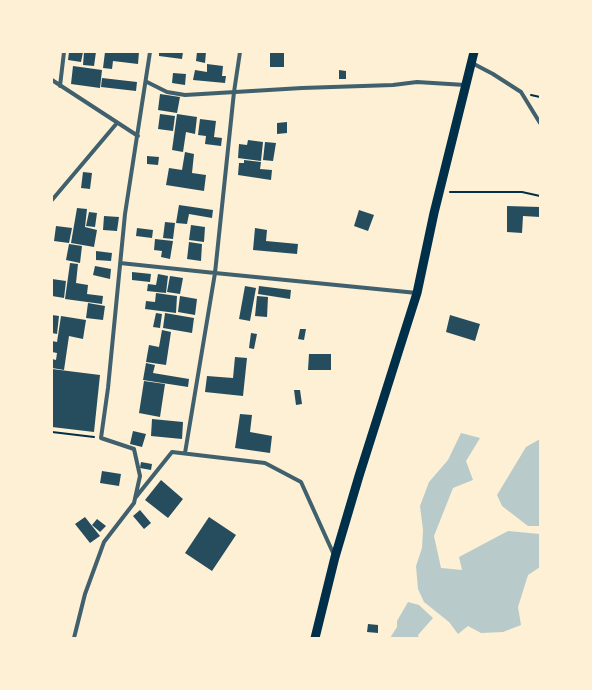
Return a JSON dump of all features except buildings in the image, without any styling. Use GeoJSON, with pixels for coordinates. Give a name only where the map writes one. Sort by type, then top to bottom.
{"type":"FeatureCollection","features":[{"type":"Feature","properties":{"kind":"main road"},"geometry":{"type":"LineString","coordinates":[[315,638],[335,557],[417,293],[439,192],[474,52]]}},
{"type":"Feature","properties":{"kind":"street"},"geometry":{"type":"LineString","coordinates":[[60,86],[64,52]]}},
{"type":"Feature","properties":{"kind":"street"},"geometry":{"type":"LineString","coordinates":[[74,638],[85,594],[104,542],[134,503],[140,476],[134,449],[101,438],[108,388],[125,214],[147,82],[150,52]]}},
{"type":"Feature","properties":{"kind":"street"},"geometry":{"type":"LineString","coordinates":[[185,453],[215,274],[234,92],[240,52]]}},
{"type":"Feature","properties":{"kind":"street"},"geometry":{"type":"LineString","coordinates":[[472,63],[493,74],[521,92],[540,123]]}},
{"type":"Feature","properties":{"kind":"street"},"geometry":{"type":"LineString","coordinates":[[52,80],[138,136]]}},
{"type":"Feature","properties":{"kind":"street"},"geometry":{"type":"LineString","coordinates":[[147,82],[167,92],[185,95],[393,85],[417,82],[466,85]]}},
{"type":"Feature","properties":{"kind":"street"},"geometry":{"type":"LineString","coordinates":[[52,200],[117,123]]}},
{"type":"Feature","properties":{"kind":"street"},"geometry":{"type":"LineString","coordinates":[[120,263],[215,274],[417,293]]}},
{"type":"Feature","properties":{"kind":"street"},"geometry":{"type":"LineString","coordinates":[[135,498],[172,452],[265,463],[301,482],[335,557]]}},
{"type":"Feature","properties":{"kind":"path"},"geometry":{"type":"LineString","coordinates":[[439,192],[522,192],[540,196]]}},
{"type":"Feature","properties":{"kind":"path"},"geometry":{"type":"LineString","coordinates":[[52,432],[101,438]]}},
{"type":"Feature","properties":{"kind":"shaded area"},"geometry":{"type":"Polygon","coordinates":[[[461,433],[480,438],[466,461],[473,480],[453,488],[434,536],[441,568],[462,570],[459,557],[508,531],[540,534],[540,567],[528,575],[518,607],[521,625],[503,632],[481,633],[468,626],[458,634],[449,622],[424,602],[418,589],[416,566],[422,548],[423,530],[420,506],[429,482],[448,460],[461,433]]]}},
{"type":"Feature","properties":{"kind":"shaded area"},"geometry":{"type":"Polygon","coordinates":[[[540,439],[540,526],[528,526],[502,506],[497,495],[526,447],[540,439]]]}},
{"type":"Feature","properties":{"kind":"shaded area"},"geometry":{"type":"Polygon","coordinates":[[[408,602],[419,605],[433,618],[418,635],[419,638],[390,638],[397,627],[397,621],[408,602]]]}}]}
